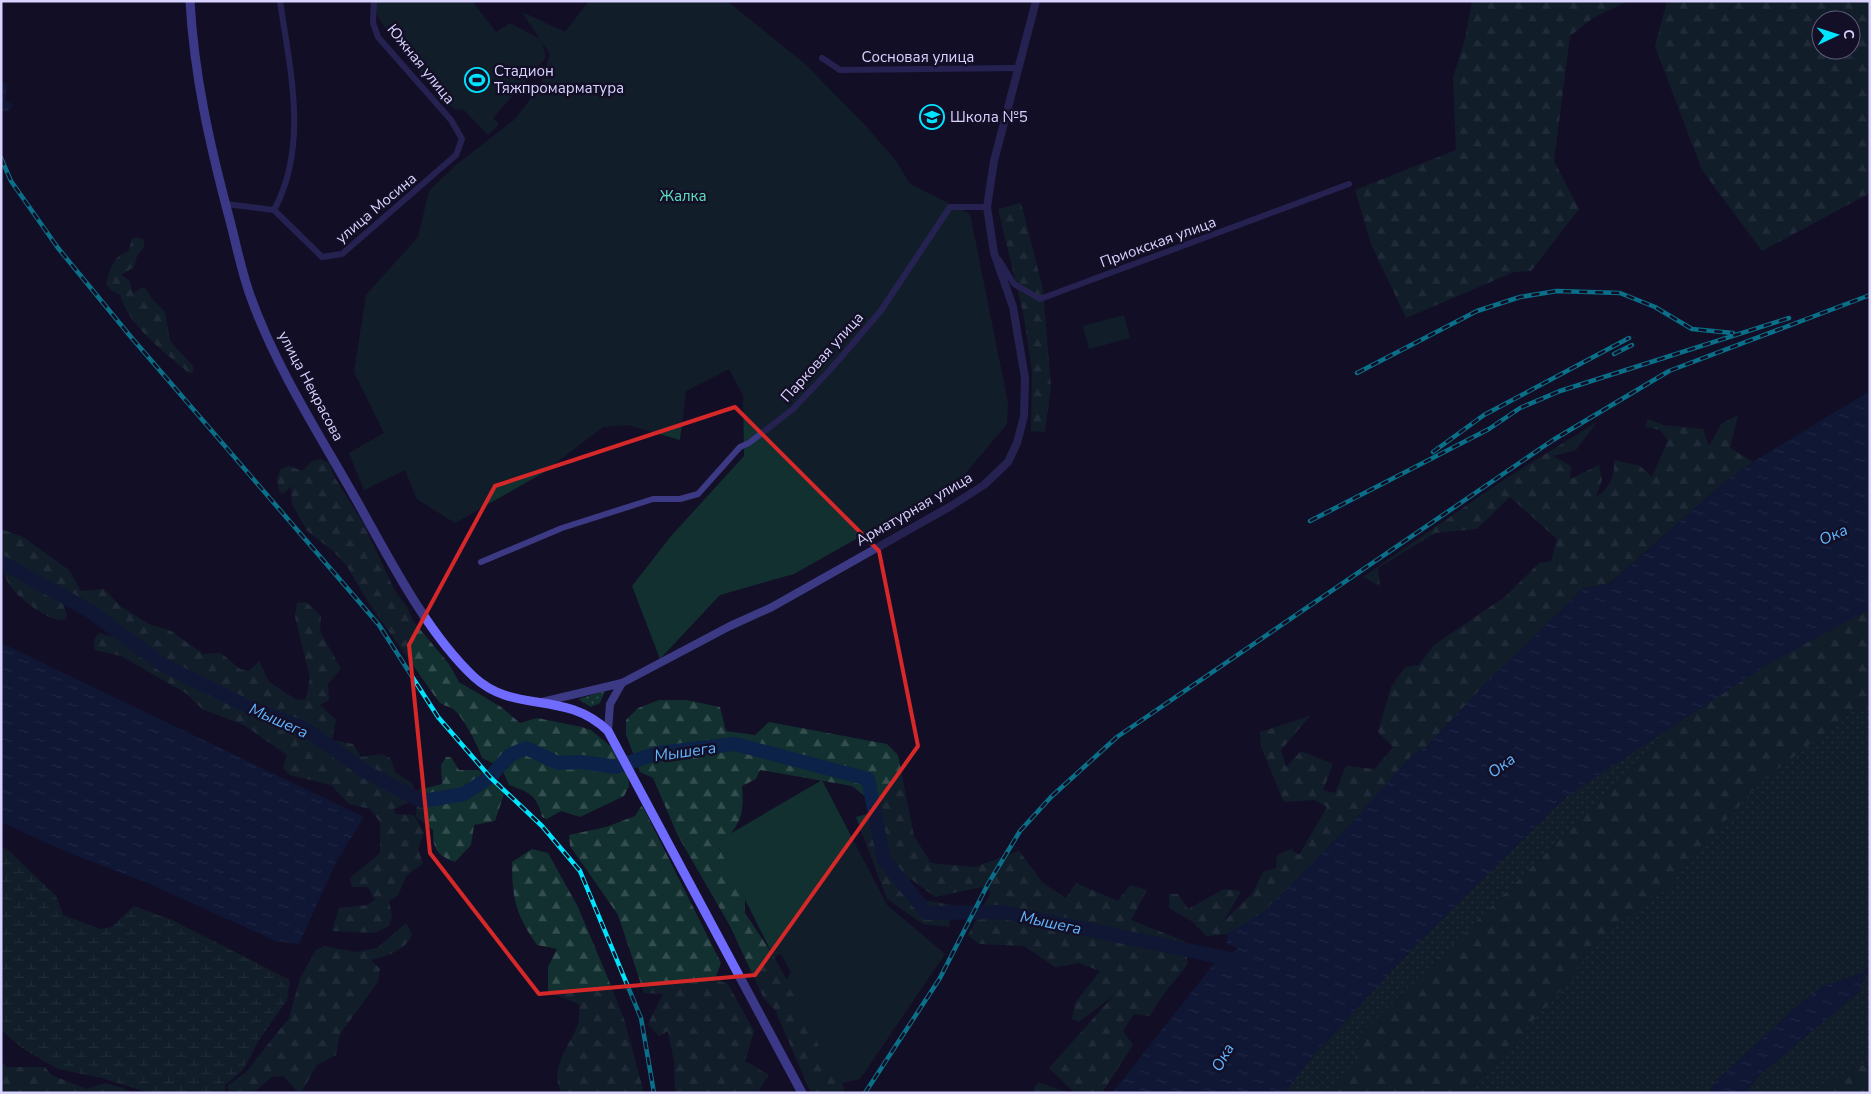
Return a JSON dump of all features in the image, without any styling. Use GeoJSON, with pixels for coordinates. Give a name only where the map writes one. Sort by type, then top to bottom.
{"type":"FeatureCollection","features":[{"type":"Feature","properties":{"kind":"main road","name":"улица Некрасова"},"geometry":{"type":"LineString","coordinates":[[190,1],[192,38],[205,124],[250,295],[280,363],[415,602],[466,669],[482,684],[508,698],[542,702],[581,711],[608,731],[802,1093]]}},
{"type":"Feature","properties":{"kind":"street"},"geometry":{"type":"LineString","coordinates":[[226,204],[274,210],[281,197],[288,171],[294,140],[295,111],[280,1]]}},
{"type":"Feature","properties":{"kind":"street","name":"Южная улица"},"geometry":{"type":"LineString","coordinates":[[374,1],[373,23],[378,36],[406,72],[451,120],[462,139]]}},
{"type":"Feature","properties":{"kind":"street","name":"Арматурная улица"},"geometry":{"type":"LineString","coordinates":[[622,683],[722,630],[772,607],[951,506],[984,485],[1008,462],[1017,442],[1024,416],[1026,378],[1013,307],[994,253],[987,207],[994,160],[1036,1]]}},
{"type":"Feature","properties":{"kind":"street","name":"Сосновая улица"},"geometry":{"type":"LineString","coordinates":[[822,58],[840,70],[1019,68]]}},
{"type":"Feature","properties":{"kind":"street","name":"улица Мосина"},"geometry":{"type":"LineString","coordinates":[[274,210],[322,257],[342,254],[456,155],[462,139]]}},
{"type":"Feature","properties":{"kind":"street","name":"Приокская улица"},"geometry":{"type":"LineString","coordinates":[[994,253],[1014,284],[1040,299],[1348,184]]}},
{"type":"Feature","properties":{"kind":"street","name":"Парковая улица"},"geometry":{"type":"LineString","coordinates":[[481,562],[562,528],[653,499],[680,499],[698,494],[740,447],[749,443],[793,409],[830,371],[880,312],[950,208],[987,207]]}},
{"type":"Feature","properties":{"kind":"street"},"geometry":{"type":"LineString","coordinates":[[608,731],[610,704],[622,683]]}},
{"type":"Feature","properties":{"kind":"street","name":"улица Некрасова"},"geometry":{"type":"LineString","coordinates":[[542,702],[622,683]]}},
{"type":"Feature","properties":{"kind":"highlighted area"},"geometry":{"type":"Polygon","coordinates":[[[735,407],[879,551],[918,746],[755,975],[539,994],[430,853],[409,645],[495,486],[735,407]]]}},
{"type":"Feature","properties":{"kind":"green space","name":"Жалка"},"geometry":{"type":"Polygon","coordinates":[[[377,1],[472,1],[496,32],[510,23],[540,39],[522,12],[565,32],[589,1],[727,1],[804,63],[865,125],[896,161],[910,184],[970,214],[1008,403],[1007,424],[959,481],[794,574],[720,595],[660,659],[632,586],[671,536],[744,456],[743,395],[729,369],[686,391],[680,440],[628,425],[603,427],[543,473],[455,523],[417,499],[405,470],[364,490],[349,453],[384,433],[354,372],[366,295],[418,237],[429,191],[456,165],[514,120],[540,87],[550,54],[542,42],[546,57],[493,118],[499,124],[488,135],[464,110],[455,109],[447,103],[391,38],[376,13],[377,1]]]}},
{"type":"Feature","properties":{"kind":"green space"},"geometry":{"type":"Polygon","coordinates":[[[1472,1],[1628,1],[1593,18],[1570,36],[1554,161],[1579,209],[1531,271],[1514,272],[1406,318],[1371,244],[1355,190],[1456,150],[1453,78],[1465,39],[1472,1]]]}},
{"type":"Feature","properties":{"kind":"green space"},"geometry":{"type":"Polygon","coordinates":[[[1667,1],[1870,1],[1870,193],[1762,251],[1702,170],[1655,46],[1667,1]]]}},
{"type":"Feature","properties":{"kind":"green space"},"geometry":{"type":"Polygon","coordinates":[[[1021,203],[1043,289],[1051,386],[1045,432],[1031,431],[1032,372],[1024,317],[998,209],[1021,203]]]}},
{"type":"Feature","properties":{"kind":"green space"},"geometry":{"type":"Polygon","coordinates":[[[138,237],[144,240],[144,247],[137,256],[134,267],[121,275],[129,280],[133,293],[141,288],[145,288],[152,299],[165,312],[170,341],[193,366],[193,373],[189,373],[140,329],[125,307],[120,295],[111,290],[106,284],[116,260],[123,253],[128,252],[132,239],[138,237]]]}},
{"type":"Feature","properties":{"kind":"green space"},"geometry":{"type":"Polygon","coordinates":[[[1124,315],[1130,338],[1089,349],[1083,326],[1124,315]]]}},
{"type":"Feature","properties":{"kind":"green space"},"geometry":{"type":"Polygon","coordinates":[[[1738,415],[1730,448],[1753,462],[1721,485],[1609,584],[1584,588],[1488,681],[1425,748],[1413,754],[1351,824],[1262,914],[1227,934],[1206,936],[1193,922],[1169,908],[1169,894],[1178,894],[1188,909],[1224,889],[1241,891],[1224,921],[1252,894],[1263,872],[1276,868],[1277,855],[1291,849],[1299,855],[1327,807],[1314,800],[1284,802],[1261,747],[1260,732],[1310,716],[1281,750],[1286,767],[1301,751],[1333,764],[1323,790],[1335,793],[1346,766],[1375,769],[1393,747],[1378,732],[1391,687],[1405,667],[1419,665],[1434,645],[1506,596],[1539,563],[1551,561],[1557,539],[1510,497],[1477,529],[1435,533],[1378,568],[1380,586],[1363,577],[1505,479],[1597,422],[1576,450],[1553,456],[1571,466],[1570,479],[1599,465],[1602,480],[1596,497],[1611,481],[1614,472],[1614,460],[1640,466],[1652,477],[1668,440],[1660,430],[1645,427],[1648,419],[1663,425],[1703,429],[1709,446],[1721,424],[1738,415]]]}},
{"type":"Feature","properties":{"kind":"green space"},"geometry":{"type":"Polygon","coordinates":[[[321,459],[329,463],[335,478],[362,521],[395,591],[407,607],[413,621],[449,664],[459,682],[501,707],[520,723],[537,718],[591,730],[614,749],[628,776],[629,786],[624,796],[580,817],[561,811],[547,819],[542,817],[538,804],[531,795],[509,785],[501,767],[482,758],[466,724],[453,709],[439,702],[368,602],[347,566],[332,550],[307,531],[292,504],[291,486],[283,494],[279,491],[277,478],[281,469],[289,466],[302,471],[312,461],[321,459]]]}},
{"type":"Feature","properties":{"kind":"green space"},"geometry":{"type":"Polygon","coordinates":[[[1,529],[23,537],[69,570],[81,591],[104,589],[120,606],[149,624],[171,631],[203,654],[221,653],[240,669],[249,671],[259,661],[269,682],[297,700],[306,699],[310,678],[295,617],[297,603],[306,602],[321,616],[320,631],[341,669],[328,684],[329,700],[320,705],[336,720],[332,740],[353,744],[361,757],[382,754],[390,758],[396,773],[412,783],[415,793],[409,802],[394,809],[396,814],[414,815],[424,833],[418,849],[423,863],[407,875],[398,895],[389,901],[392,916],[389,926],[374,933],[332,931],[339,908],[367,905],[375,900],[368,887],[352,887],[350,878],[380,853],[380,822],[370,809],[349,804],[331,785],[290,775],[283,768],[287,755],[244,725],[202,709],[187,694],[121,656],[95,650],[94,640],[99,633],[133,642],[125,630],[86,602],[61,598],[67,615],[65,620],[52,618],[34,608],[14,591],[5,575],[1,555],[1,529]]]}},
{"type":"Feature","properties":{"kind":"green space"},"geometry":{"type":"Polygon","coordinates":[[[1870,609],[1870,698],[1761,782],[1679,872],[1671,886],[1594,941],[1567,984],[1467,1093],[1328,1093],[1354,1062],[1361,1034],[1684,718],[1768,664],[1870,609]]]}},
{"type":"Feature","properties":{"kind":"green space"},"geometry":{"type":"Polygon","coordinates":[[[605,691],[600,703],[591,707],[578,699],[605,691]]]}},
{"type":"Feature","properties":{"kind":"green space"},"geometry":{"type":"Polygon","coordinates":[[[1870,698],[1870,1061],[1819,1088],[1815,1093],[1744,1093],[1763,1072],[1860,991],[1858,974],[1822,987],[1803,1001],[1716,1081],[1709,1093],[1467,1093],[1567,984],[1594,941],[1671,886],[1679,872],[1761,782],[1870,698]]]}},
{"type":"Feature","properties":{"kind":"green space"},"geometry":{"type":"Polygon","coordinates":[[[659,700],[686,700],[720,707],[726,731],[755,735],[769,722],[887,744],[898,755],[914,836],[931,863],[975,867],[1019,851],[1043,883],[1066,898],[1076,883],[1118,901],[1130,885],[1147,890],[1131,920],[1184,941],[1188,964],[1163,995],[1150,1016],[1134,1014],[1123,1031],[1133,1045],[1102,1093],[1075,1093],[1049,1068],[1114,995],[1079,1022],[1072,1019],[1075,1003],[1100,971],[1079,963],[1055,967],[1024,946],[979,944],[968,935],[991,892],[982,887],[935,897],[911,879],[903,883],[921,900],[953,905],[949,927],[923,924],[887,899],[856,817],[882,810],[852,786],[760,770],[756,779],[742,786],[743,797],[739,820],[736,827],[718,848],[745,878],[745,913],[775,958],[844,1088],[843,1093],[811,1093],[775,1010],[764,999],[730,926],[678,836],[653,778],[640,772],[626,735],[626,720],[638,708],[659,700]]]}},
{"type":"Feature","properties":{"kind":"green space"},"geometry":{"type":"Polygon","coordinates":[[[1684,718],[1361,1034],[1354,1062],[1328,1093],[1284,1093],[1312,1057],[1414,947],[1567,796],[1684,718]]]}},
{"type":"Feature","properties":{"kind":"green space"},"geometry":{"type":"Polygon","coordinates":[[[446,757],[451,757],[459,770],[478,770],[502,784],[504,794],[495,821],[474,825],[471,845],[455,862],[437,851],[433,830],[416,817],[418,790],[442,784],[441,765],[446,757]]]}},
{"type":"Feature","properties":{"kind":"green space"},"geometry":{"type":"Polygon","coordinates":[[[822,780],[887,905],[945,954],[860,1079],[838,1084],[786,980],[791,973],[781,954],[774,957],[716,842],[822,780]]]}},
{"type":"Feature","properties":{"kind":"green space"},"geometry":{"type":"Polygon","coordinates":[[[642,805],[721,963],[715,979],[728,984],[754,1031],[745,1061],[769,1075],[759,1090],[761,1093],[675,1093],[674,1062],[668,1031],[659,1036],[648,1024],[663,994],[644,993],[618,915],[570,846],[569,835],[606,827],[635,816],[642,805]]]}},
{"type":"Feature","properties":{"kind":"green space"},"geometry":{"type":"Polygon","coordinates":[[[1,846],[7,849],[56,896],[63,915],[100,929],[112,927],[134,906],[172,920],[290,980],[287,1000],[259,1040],[243,1070],[225,1085],[225,1093],[150,1093],[102,1078],[58,1069],[22,1048],[1,1030],[1,846]]]}},
{"type":"Feature","properties":{"kind":"green space"},"geometry":{"type":"Polygon","coordinates":[[[532,849],[548,853],[578,907],[625,1022],[644,1093],[562,1093],[558,1085],[558,1067],[578,1025],[579,1004],[548,992],[548,967],[557,949],[537,945],[524,925],[514,897],[512,862],[532,849]]]}},
{"type":"Feature","properties":{"kind":"green space"},"geometry":{"type":"Polygon","coordinates":[[[406,923],[412,934],[409,940],[395,952],[371,960],[380,969],[378,982],[340,1034],[336,1055],[317,1065],[302,1091],[297,1091],[283,1076],[272,1077],[252,1093],[229,1093],[227,1086],[246,1072],[289,1018],[300,978],[316,950],[324,946],[356,952],[377,948],[406,923]]]}},
{"type":"Feature","properties":{"kind":"green space"},"geometry":{"type":"Polygon","coordinates":[[[1870,1061],[1870,1093],[1815,1093],[1818,1088],[1870,1061]]]}},
{"type":"Feature","properties":{"kind":"green space"},"geometry":{"type":"Polygon","coordinates":[[[1,1062],[7,1067],[45,1067],[51,1075],[87,1089],[105,1083],[123,1088],[132,1093],[1,1093],[1,1062]]]}},
{"type":"Feature","properties":{"kind":"green space"},"geometry":{"type":"Polygon","coordinates":[[[1038,1082],[1069,1093],[1032,1093],[1038,1082]]]}},
{"type":"Feature","properties":{"kind":"water"},"geometry":{"type":"Polygon","coordinates":[[[1,82],[7,84],[5,100],[13,105],[10,110],[3,112],[1,82]]]}},
{"type":"Feature","properties":{"kind":"water","name":"Ока"},"geometry":{"type":"Polygon","coordinates":[[[1870,391],[1870,609],[1768,664],[1567,796],[1414,947],[1312,1057],[1284,1093],[1112,1093],[1217,960],[1238,949],[1227,943],[1227,934],[1262,913],[1351,824],[1413,754],[1425,748],[1488,681],[1584,588],[1610,584],[1721,485],[1753,462],[1870,391]]]}},
{"type":"Feature","properties":{"kind":"water"},"geometry":{"type":"Polygon","coordinates":[[[1,643],[364,817],[336,862],[299,944],[276,941],[143,881],[69,853],[1,822],[1,643]]]}},
{"type":"Feature","properties":{"kind":"water"},"geometry":{"type":"Polygon","coordinates":[[[1858,974],[1862,975],[1864,980],[1860,991],[1763,1072],[1744,1093],[1709,1093],[1716,1081],[1803,1001],[1822,987],[1858,974]]]}},
{"type":"Feature","properties":{"kind":"waterway","name":"Мышега"},"geometry":{"type":"LineString","coordinates":[[1,562],[90,611],[163,665],[251,708],[304,728],[366,772],[422,801],[464,794],[490,777],[510,755],[526,748],[558,763],[582,762],[616,767],[658,753],[735,744],[868,779],[884,860],[927,913],[1003,912],[1240,961]]}},
{"type":"Feature","properties":{"kind":"waterway"},"geometry":{"type":"LineString","coordinates":[[1862,975],[1870,967]]}},
{"type":"Feature","properties":{"kind":"railway"},"geometry":{"type":"LineString","coordinates":[[1,158],[11,181],[58,248],[131,337],[379,625],[438,717],[490,777],[542,826],[580,871],[641,1018],[654,1093]]}},
{"type":"Feature","properties":{"kind":"railway"},"geometry":{"type":"LineString","coordinates":[[1357,373],[1477,311],[1520,297],[1557,291],[1620,293],[1655,307],[1692,329],[1733,333]]}},
{"type":"Feature","properties":{"kind":"railway"},"geometry":{"type":"LineString","coordinates":[[865,1093],[940,978],[988,884],[1020,831],[1051,797],[1117,737],[1553,440],[1669,371],[1870,295]]}},
{"type":"Feature","properties":{"kind":"railway"},"geometry":{"type":"LineString","coordinates":[[1310,521],[1489,429],[1520,408],[1560,391],[1789,318]]}},
{"type":"Feature","properties":{"kind":"railway"},"geometry":{"type":"LineString","coordinates":[[1433,452],[1484,415],[1629,338]]}},
{"type":"Feature","properties":{"kind":"railway"},"geometry":{"type":"LineString","coordinates":[[1614,354],[1632,345]]}},
{"type":"Feature","properties":{"kind":"place","name":"Стадион Тяжпромарматура"},"geometry":{"type":"Point","coordinates":[477,80]}},
{"type":"Feature","properties":{"kind":"place","name":"Школа №5"},"geometry":{"type":"Point","coordinates":[932,117]}}]}
